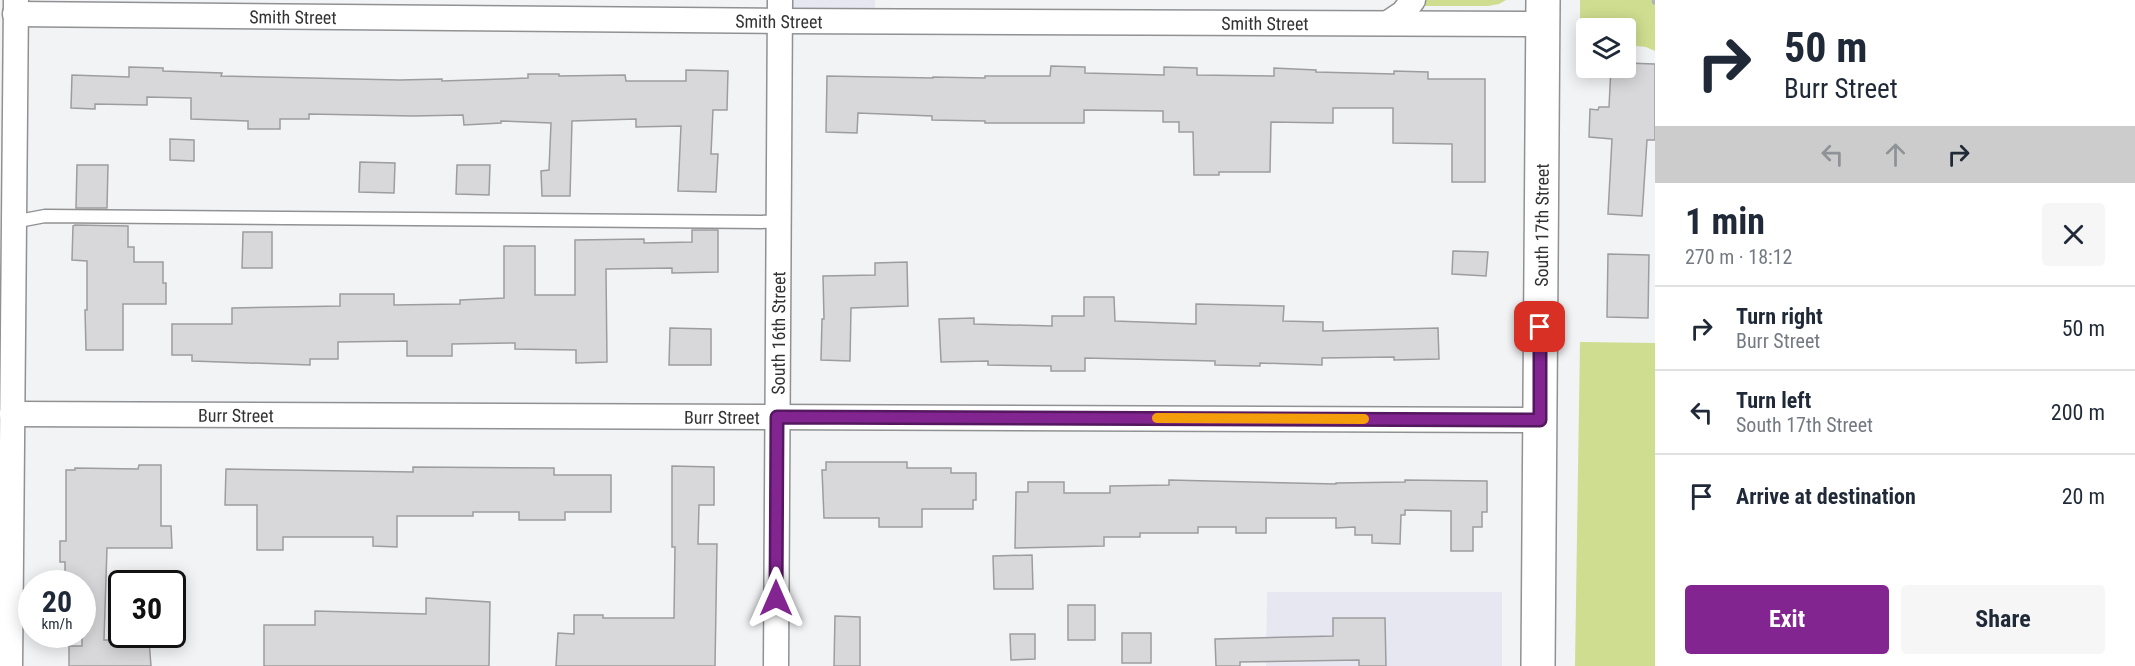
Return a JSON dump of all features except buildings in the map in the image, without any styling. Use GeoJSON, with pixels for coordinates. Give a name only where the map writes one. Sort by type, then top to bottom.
{"type":"FeatureCollection","features":[{"type":"Feature","properties":{"kind":"main road","name":"South 17th Street"},"geometry":{"type":"LineString","coordinates":[[1538,666],[1543,12]]}},
{"type":"Feature","properties":{"kind":"street"},"geometry":{"type":"LineString","coordinates":[[1388,23],[1403,13],[1413,0]]}},
{"type":"Feature","properties":{"kind":"street"},"geometry":{"type":"LineString","coordinates":[[10,666],[12,414],[7,222],[15,7]]}},
{"type":"Feature","properties":{"kind":"street","name":"Smith Street"},"geometry":{"type":"LineString","coordinates":[[15,7],[780,10],[1388,23],[1543,12]]}},
{"type":"Feature","properties":{"kind":"street","name":"South 16th Street"},"geometry":{"type":"LineString","coordinates":[[776,666],[780,10]]}},
{"type":"Feature","properties":{"kind":"street","name":"Burr Street"},"geometry":{"type":"LineString","coordinates":[[12,414],[1540,420]]}},
{"type":"Feature","properties":{"kind":"lane"},"geometry":{"type":"LineString","coordinates":[[7,222],[45,216],[779,222]]}},
{"type":"Feature","properties":{"kind":"shaded area"},"geometry":{"type":"Polygon","coordinates":[[[780,0],[875,0],[875,21],[780,21],[780,0]]]}},
{"type":"Feature","properties":{"kind":"shaded area"},"geometry":{"type":"Polygon","coordinates":[[[1267,592],[1502,592],[1502,666],[1266,666],[1267,592]]]}},
{"type":"Feature","properties":{"kind":"green space"},"geometry":{"type":"Polygon","coordinates":[[[1421,0],[1506,0],[1488,6],[1422,6],[1421,0]]]}},
{"type":"Feature","properties":{"kind":"green space"},"geometry":{"type":"Polygon","coordinates":[[[1580,0],[1655,0],[1655,51],[1636,46],[1636,18],[1580,18],[1580,0]]]}},
{"type":"Feature","properties":{"kind":"green space"},"geometry":{"type":"Polygon","coordinates":[[[1580,342],[1655,343],[1655,666],[1575,666],[1580,342]]]}},
{"type":"Feature","properties":{"kind":"slow traffic"},"geometry":{"type":"LineString","coordinates":[[1157,418],[1364,419]]}},
{"type":"Feature","properties":{"kind":"route"},"geometry":{"type":"LineString","coordinates":[[776,598],[777,417],[1540,420],[1540,327]]}}]}
